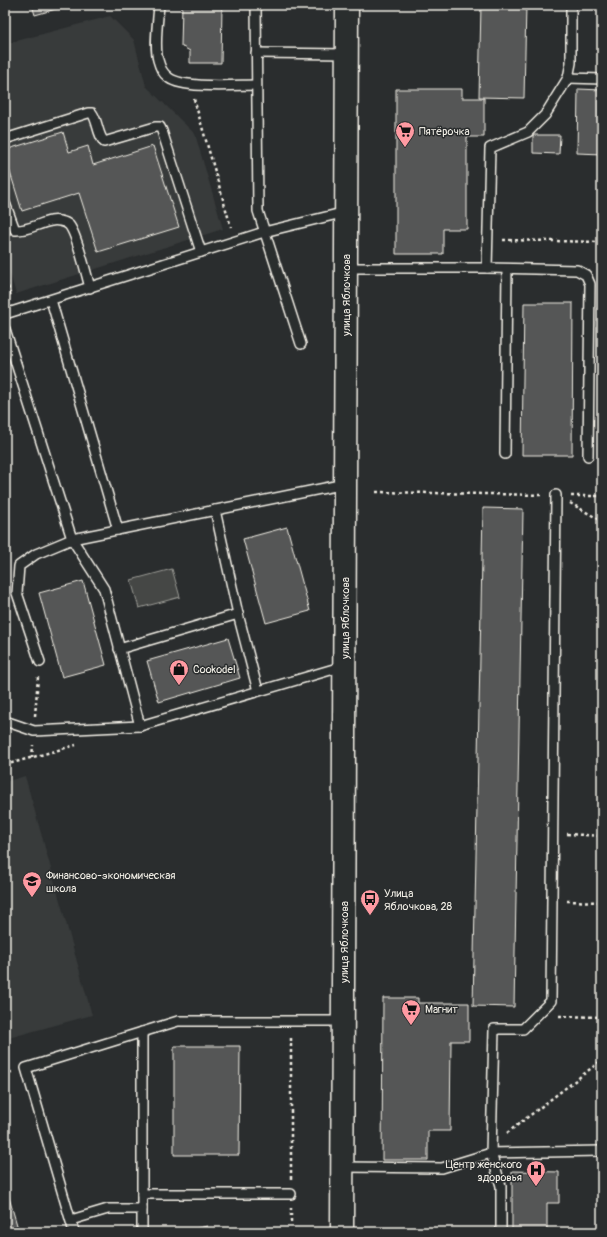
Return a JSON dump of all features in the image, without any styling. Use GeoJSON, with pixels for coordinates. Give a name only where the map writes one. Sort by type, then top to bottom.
{"type":"FeatureCollection","features":[{"type":"Feature","properties":{"kind":"street","name":"улица Яблочкова"},"geometry":{"type":"LineString","coordinates":[[342,1232],[348,5]]}},
{"type":"Feature","properties":{"kind":"lane"},"geometry":{"type":"LineString","coordinates":[[159,5],[157,58],[161,70],[169,78],[178,82],[190,84],[256,85]]}},
{"type":"Feature","properties":{"kind":"lane"},"geometry":{"type":"LineString","coordinates":[[256,5],[258,211],[301,344]]}},
{"type":"Feature","properties":{"kind":"lane"},"geometry":{"type":"LineString","coordinates":[[487,268],[490,148],[528,132],[545,115],[568,78],[571,63],[571,5]]}},
{"type":"Feature","properties":{"kind":"lane"},"geometry":{"type":"LineString","coordinates":[[256,53],[347,54]]}},
{"type":"Feature","properties":{"kind":"lane"},"geometry":{"type":"LineString","coordinates":[[568,78],[602,79]]}},
{"type":"Feature","properties":{"kind":"lane"},"geometry":{"type":"LineString","coordinates":[[5,139],[88,113],[92,113],[94,116],[101,138],[104,142],[155,127],[160,127],[200,252]]}},
{"type":"Feature","properties":{"kind":"lane"},"geometry":{"type":"LineString","coordinates":[[5,203],[15,230],[22,230],[52,220],[60,221],[69,225],[74,234],[90,288]]}},
{"type":"Feature","properties":{"kind":"lane"},"geometry":{"type":"LineString","coordinates":[[5,314],[264,232],[346,212]]}},
{"type":"Feature","properties":{"kind":"lane"},"geometry":{"type":"LineString","coordinates":[[346,268],[487,268],[576,270],[586,275],[590,284],[588,456]]}},
{"type":"Feature","properties":{"kind":"lane"},"geometry":{"type":"LineString","coordinates":[[505,454],[507,269]]}},
{"type":"Feature","properties":{"kind":"lane"},"geometry":{"type":"LineString","coordinates":[[51,300],[118,530]]}},
{"type":"Feature","properties":{"kind":"lane"},"geometry":{"type":"LineString","coordinates":[[5,329],[72,539],[104,589],[140,726]]}},
{"type":"Feature","properties":{"kind":"lane"},"geometry":{"type":"LineString","coordinates":[[40,662],[17,593],[19,566],[36,554],[72,539],[345,484]]}},
{"type":"Feature","properties":{"kind":"lane"},"geometry":{"type":"LineString","coordinates":[[501,1232],[501,1186],[491,1149],[494,1029],[522,1029],[551,1001],[556,495]]}},
{"type":"Feature","properties":{"kind":"lane"},"geometry":{"type":"LineString","coordinates":[[215,510],[238,614],[258,691]]}},
{"type":"Feature","properties":{"kind":"lane"},"geometry":{"type":"LineString","coordinates":[[119,648],[238,614]]}},
{"type":"Feature","properties":{"kind":"lane"},"geometry":{"type":"LineString","coordinates":[[5,721],[34,731],[140,726],[344,666]]}},
{"type":"Feature","properties":{"kind":"lane"},"geometry":{"type":"LineString","coordinates":[[74,1232],[26,1068],[178,1021],[343,1021]]}},
{"type":"Feature","properties":{"kind":"lane"},"geometry":{"type":"LineString","coordinates":[[142,1032],[142,1232]]}},
{"type":"Feature","properties":{"kind":"lane"},"geometry":{"type":"LineString","coordinates":[[343,1167],[442,1168],[491,1149],[602,1152]]}},
{"type":"Feature","properties":{"kind":"lane"},"geometry":{"type":"LineString","coordinates":[[142,1194],[291,1194]]}},
{"type":"Feature","properties":{"kind":"lane"},"geometry":{"type":"LineString","coordinates":[[71,1220],[108,1209],[142,1209]]}},
{"type":"Feature","properties":{"kind":"path"},"geometry":{"type":"LineString","coordinates":[[190,84],[235,241]]}},
{"type":"Feature","properties":{"kind":"path"},"geometry":{"type":"LineString","coordinates":[[488,240],[602,242]]}},
{"type":"Feature","properties":{"kind":"path"},"geometry":{"type":"LineString","coordinates":[[5,275],[15,311]]}},
{"type":"Feature","properties":{"kind":"path"},"geometry":{"type":"LineString","coordinates":[[376,492],[602,496]]}},
{"type":"Feature","properties":{"kind":"path"},"geometry":{"type":"LineString","coordinates":[[556,495],[602,521]]}},
{"type":"Feature","properties":{"kind":"path"},"geometry":{"type":"LineString","coordinates":[[5,765],[32,758],[40,662]]}},
{"type":"Feature","properties":{"kind":"path"},"geometry":{"type":"LineString","coordinates":[[553,834],[602,836]]}},
{"type":"Feature","properties":{"kind":"path"},"geometry":{"type":"LineString","coordinates":[[552,901],[602,902]]}},
{"type":"Feature","properties":{"kind":"path"},"geometry":{"type":"LineString","coordinates":[[537,1015],[602,1017]]}},
{"type":"Feature","properties":{"kind":"path"},"geometry":{"type":"LineString","coordinates":[[290,1222],[291,1021]]}},
{"type":"Feature","properties":{"kind":"path"},"geometry":{"type":"LineString","coordinates":[[491,1149],[602,1060]]}},
{"type":"Feature","properties":{"kind":"path"},"geometry":{"type":"LineString","coordinates":[[600,1232],[602,1219]]}},
{"type":"Feature","properties":{"kind":"shaded area"},"geometry":{"type":"Polygon","coordinates":[[[110,16],[134,40],[146,86],[195,134],[223,229],[16,294],[5,257],[5,44],[110,16]]]}},
{"type":"Feature","properties":{"kind":"shaded area"},"geometry":{"type":"Polygon","coordinates":[[[172,569],[180,597],[139,608],[131,580],[172,569]]]}},
{"type":"Feature","properties":{"kind":"shaded area","name":"Финансово-экономическая школа"},"geometry":{"type":"Polygon","coordinates":[[[25,776],[92,1015],[5,1039],[5,782],[25,776]]]}},
{"type":"Feature","properties":{"kind":"building"},"geometry":{"type":"Polygon","coordinates":[[[32,5],[70,5],[35,15],[32,5]]]}},
{"type":"Feature","properties":{"kind":"building"},"geometry":{"type":"Polygon","coordinates":[[[183,5],[222,5],[221,63],[190,63],[190,51],[181,46],[183,5]]]}},
{"type":"Feature","properties":{"kind":"building"},"geometry":{"type":"Polygon","coordinates":[[[481,5],[526,5],[524,98],[479,97],[481,5]]]}},
{"type":"Feature","properties":{"kind":"building"},"geometry":{"type":"Polygon","coordinates":[[[396,89],[462,89],[462,98],[484,98],[484,137],[467,137],[467,229],[443,229],[443,254],[396,254],[396,89]]]}},
{"type":"Feature","properties":{"kind":"building"},"geometry":{"type":"Polygon","coordinates":[[[578,89],[602,90],[602,154],[577,153],[578,89]]]}},
{"type":"Feature","properties":{"kind":"building"},"geometry":{"type":"Polygon","coordinates":[[[63,132],[69,152],[88,146],[93,165],[153,146],[179,227],[98,252],[79,193],[22,211],[5,156],[5,150],[63,132]]]}},
{"type":"Feature","properties":{"kind":"building"},"geometry":{"type":"Polygon","coordinates":[[[533,135],[560,135],[559,154],[533,153],[533,135]]]}},
{"type":"Feature","properties":{"kind":"building"},"geometry":{"type":"Polygon","coordinates":[[[524,303],[573,303],[572,455],[522,455],[524,303]]]}},
{"type":"Feature","properties":{"kind":"building"},"geometry":{"type":"Polygon","coordinates":[[[483,508],[523,509],[514,1007],[473,1006],[483,508]]]}},
{"type":"Feature","properties":{"kind":"building"},"geometry":{"type":"Polygon","coordinates":[[[287,527],[310,611],[266,623],[243,539],[287,527]]]}},
{"type":"Feature","properties":{"kind":"building"},"geometry":{"type":"Polygon","coordinates":[[[83,581],[106,665],[62,677],[39,593],[83,581]]]}},
{"type":"Feature","properties":{"kind":"building"},"geometry":{"type":"Polygon","coordinates":[[[228,638],[240,678],[159,702],[147,661],[228,638]]]}},
{"type":"Feature","properties":{"kind":"building"},"geometry":{"type":"Polygon","coordinates":[[[383,998],[418,998],[418,1003],[469,1003],[469,1041],[451,1041],[450,1131],[428,1131],[428,1160],[382,1160],[383,998]]]}},
{"type":"Feature","properties":{"kind":"building"},"geometry":{"type":"Polygon","coordinates":[[[174,1046],[240,1046],[239,1155],[174,1155],[174,1046]]]}},
{"type":"Feature","properties":{"kind":"building","name":"Центр женского здоровья"},"geometry":{"type":"Polygon","coordinates":[[[512,1171],[559,1172],[559,1203],[547,1203],[547,1232],[512,1232],[512,1171]]]}},
{"type":"Feature","properties":{"kind":"building"},"geometry":{"type":"Polygon","coordinates":[[[5,1184],[19,1232],[5,1232],[5,1184]]]}},
{"type":"Feature","properties":{"kind":"building"},"geometry":{"type":"Polygon","coordinates":[[[207,1226],[208,1232],[191,1232],[190,1230],[207,1226]]]}},
{"type":"Feature","properties":{"kind":"place","name":"Пятёрочка"},"geometry":{"type":"Point","coordinates":[405,148]}},
{"type":"Feature","properties":{"kind":"place","name":"Cookodel"},"geometry":{"type":"Point","coordinates":[179,686]}},
{"type":"Feature","properties":{"kind":"place","name":"Финансово-экономическая школа"},"geometry":{"type":"Point","coordinates":[32,898]}},
{"type":"Feature","properties":{"kind":"place","name":"Улица Яблочкова, 28"},"geometry":{"type":"Point","coordinates":[370,916]}},
{"type":"Feature","properties":{"kind":"place","name":"Магнит"},"geometry":{"type":"Point","coordinates":[411,1026]}},
{"type":"Feature","properties":{"kind":"place","name":"Центр женского здоровья"},"geometry":{"type":"Point","coordinates":[536,1187]}}]}
